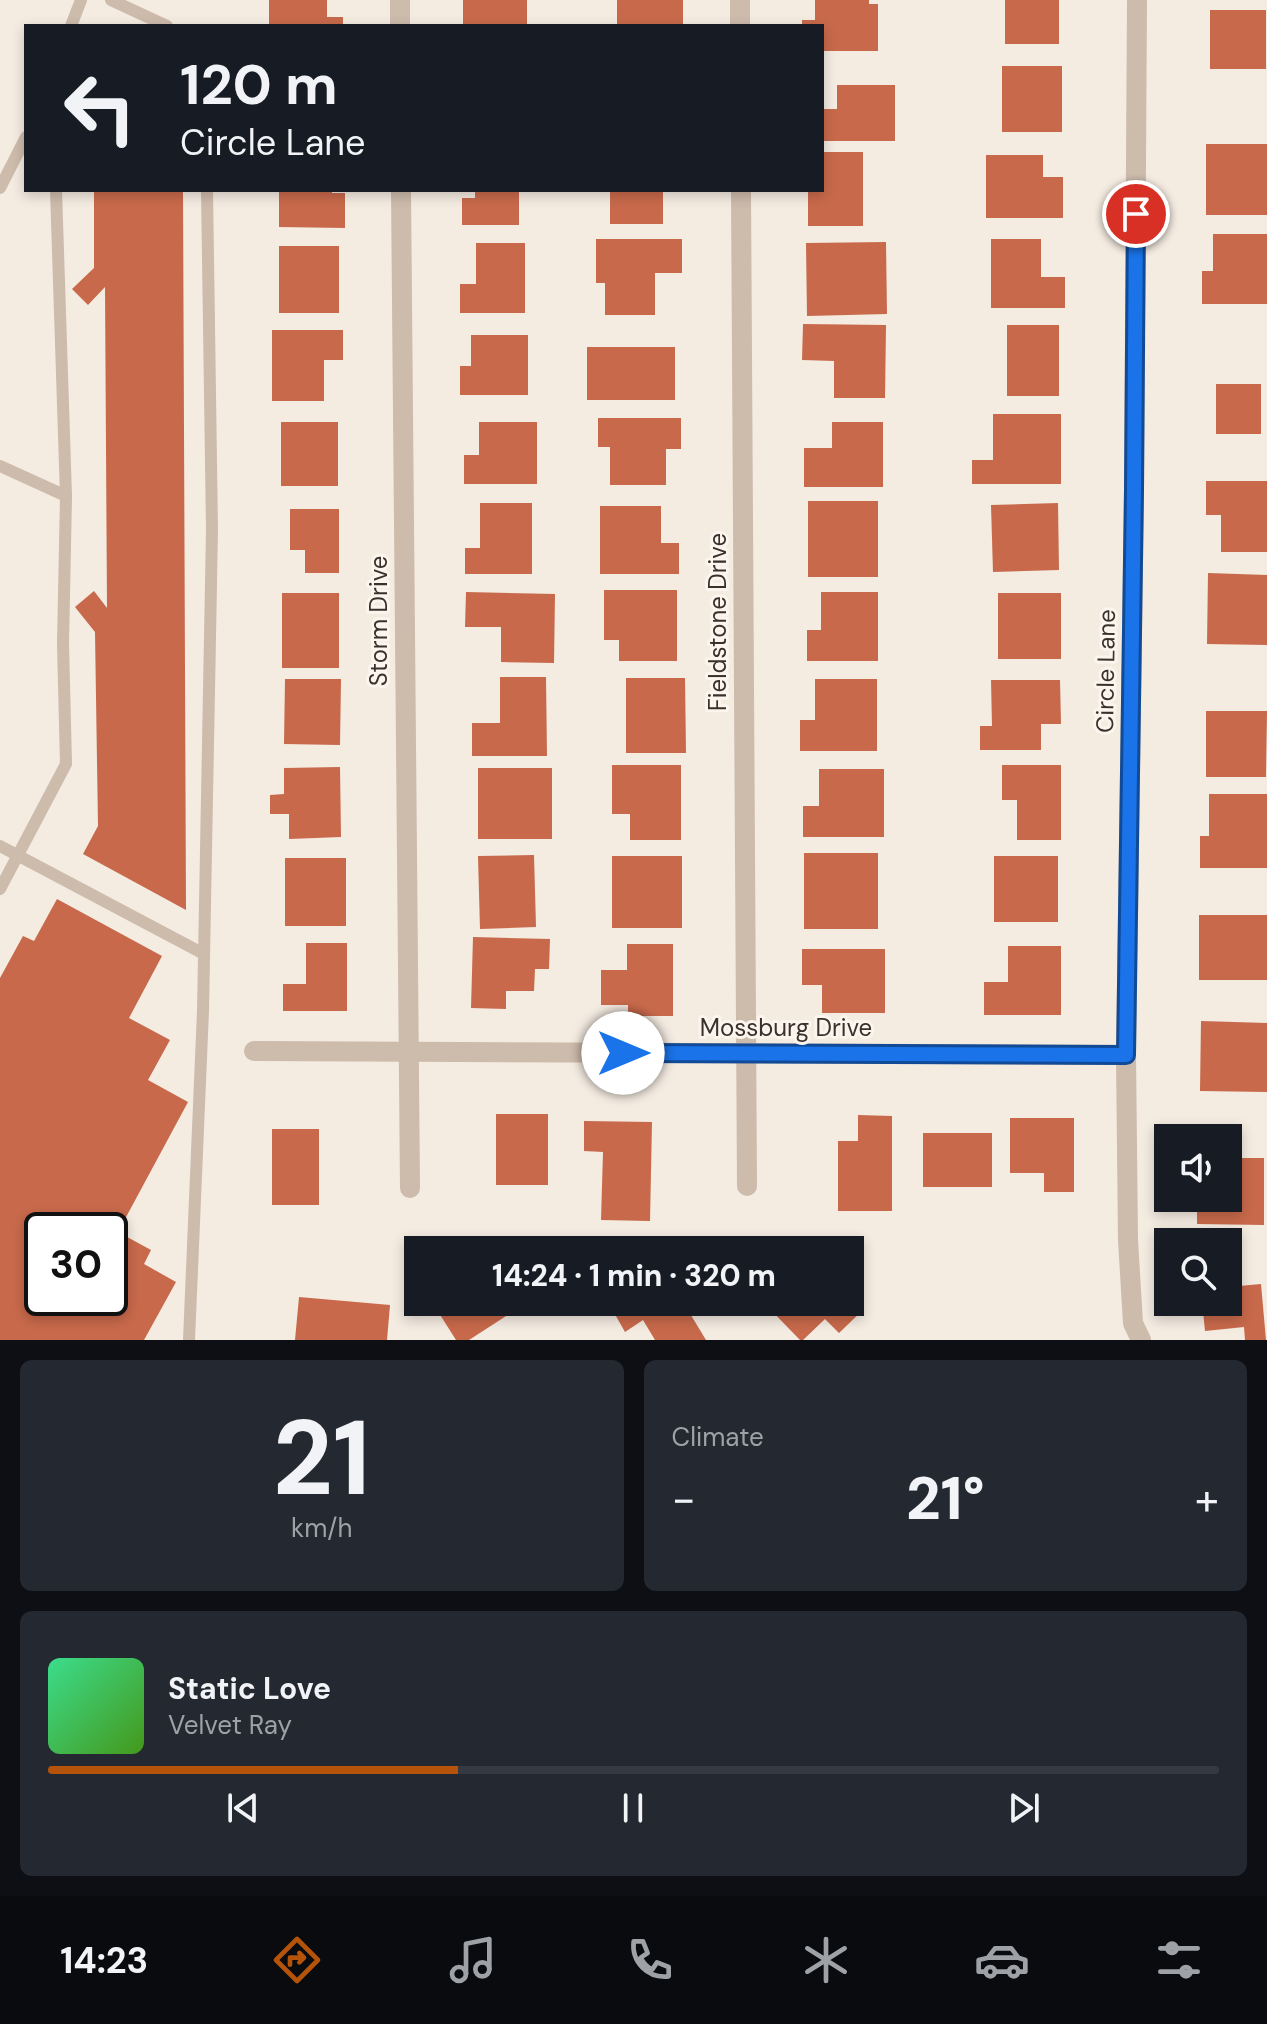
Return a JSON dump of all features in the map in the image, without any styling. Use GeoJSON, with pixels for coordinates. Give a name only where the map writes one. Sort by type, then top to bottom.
{"type":"FeatureCollection","features":[{"type":"Feature","properties":{"kind":"street"},"geometry":{"type":"LineString","coordinates":[[400,0],[400,24]]}},
{"type":"Feature","properties":{"kind":"street"},"geometry":{"type":"LineString","coordinates":[[740,0],[740,24]]}},
{"type":"Feature","properties":{"kind":"street","name":"Circle Lane"},"geometry":{"type":"LineString","coordinates":[[1137,0],[1126,1055],[1128,1240],[1133,1323],[1141,1340]]}},
{"type":"Feature","properties":{"kind":"street","name":"Storm Drive"},"geometry":{"type":"LineString","coordinates":[[401,192],[410,1188]]}},
{"type":"Feature","properties":{"kind":"street","name":"Fieldstone Drive"},"geometry":{"type":"LineString","coordinates":[[741,192],[747,1186]]}},
{"type":"Feature","properties":{"kind":"street","name":"Mossburg Drive"},"geometry":{"type":"LineString","coordinates":[[254,1051],[1126,1055]]}},
{"type":"Feature","properties":{"kind":"lane"},"geometry":{"type":"LineString","coordinates":[[72,24],[81,0]]}},
{"type":"Feature","properties":{"kind":"lane"},"geometry":{"type":"LineString","coordinates":[[111,0],[163,24]]}},
{"type":"Feature","properties":{"kind":"lane"},"geometry":{"type":"LineString","coordinates":[[0,188],[24,141]]}},
{"type":"Feature","properties":{"kind":"lane"},"geometry":{"type":"LineString","coordinates":[[0,889],[66,764],[63,644],[66,496],[56,192]]}},
{"type":"Feature","properties":{"kind":"lane"},"geometry":{"type":"LineString","coordinates":[[189,1340],[204,954],[212,530],[207,192]]}},
{"type":"Feature","properties":{"kind":"lane"},"geometry":{"type":"LineString","coordinates":[[0,466],[66,496]]}},
{"type":"Feature","properties":{"kind":"lane"},"geometry":{"type":"LineString","coordinates":[[0,846],[204,954]]}},
{"type":"Feature","properties":{"kind":"building"},"geometry":{"type":"Polygon","coordinates":[[[269,0],[327,0],[327,17],[343,17],[343,24],[269,24],[269,0]]]}},
{"type":"Feature","properties":{"kind":"building"},"geometry":{"type":"Polygon","coordinates":[[[463,0],[527,0],[527,24],[463,24],[463,0]]]}},
{"type":"Feature","properties":{"kind":"building"},"geometry":{"type":"Polygon","coordinates":[[[617,0],[683,0],[683,24],[617,24],[617,0]]]}},
{"type":"Feature","properties":{"kind":"building"},"geometry":{"type":"Polygon","coordinates":[[[815,0],[869,0],[869,4],[878,4],[878,51],[824,51],[824,24],[802,24],[802,20],[815,20],[815,0]]]}},
{"type":"Feature","properties":{"kind":"building"},"geometry":{"type":"Polygon","coordinates":[[[1005,0],[1059,0],[1059,44],[1005,44],[1005,0]]]}},
{"type":"Feature","properties":{"kind":"building"},"geometry":{"type":"Polygon","coordinates":[[[1210,10],[1266,10],[1266,69],[1210,69],[1210,10]]]}},
{"type":"Feature","properties":{"kind":"building"},"geometry":{"type":"Polygon","coordinates":[[[1002,66],[1062,66],[1062,132],[1002,132],[1002,66]]]}},
{"type":"Feature","properties":{"kind":"building"},"geometry":{"type":"Polygon","coordinates":[[[837,85],[895,85],[895,141],[824,141],[824,109],[837,109],[837,85]]]}},
{"type":"Feature","properties":{"kind":"building"},"geometry":{"type":"Polygon","coordinates":[[[1206,144],[1267,144],[1267,215],[1206,215],[1206,144]]]}},
{"type":"Feature","properties":{"kind":"building"},"geometry":{"type":"Polygon","coordinates":[[[824,152],[863,152],[863,226],[808,226],[808,192],[824,192],[824,152]]]}},
{"type":"Feature","properties":{"kind":"building"},"geometry":{"type":"Polygon","coordinates":[[[986,155],[1043,155],[1043,177],[1063,177],[1063,218],[986,218],[986,155]]]}},
{"type":"Feature","properties":{"kind":"building"},"geometry":{"type":"Polygon","coordinates":[[[94,192],[183,192],[186,910],[83,854],[98,826],[95,632],[75,607],[94,591],[107,608],[105,287],[88,305],[72,289],[94,268],[94,192]]]}},
{"type":"Feature","properties":{"kind":"building"},"geometry":{"type":"Polygon","coordinates":[[[279,192],[345,193],[345,228],[279,227],[279,192]]]}},
{"type":"Feature","properties":{"kind":"building"},"geometry":{"type":"Polygon","coordinates":[[[475,192],[519,192],[519,225],[462,225],[462,198],[475,198],[475,192]]]}},
{"type":"Feature","properties":{"kind":"building"},"geometry":{"type":"Polygon","coordinates":[[[610,192],[663,192],[663,224],[610,224],[610,192]]]}},
{"type":"Feature","properties":{"kind":"building"},"geometry":{"type":"Polygon","coordinates":[[[1213,234],[1267,234],[1267,304],[1202,304],[1202,271],[1213,271],[1213,234]]]}},
{"type":"Feature","properties":{"kind":"building"},"geometry":{"type":"Polygon","coordinates":[[[596,239],[682,239],[682,273],[655,273],[655,315],[605,315],[605,283],[596,283],[596,239]]]}},
{"type":"Feature","properties":{"kind":"building"},"geometry":{"type":"Polygon","coordinates":[[[991,239],[1041,239],[1041,277],[1065,277],[1065,308],[991,308],[991,239]]]}},
{"type":"Feature","properties":{"kind":"building"},"geometry":{"type":"Polygon","coordinates":[[[886,242],[887,314],[807,316],[806,243],[886,242]]]}},
{"type":"Feature","properties":{"kind":"building"},"geometry":{"type":"Polygon","coordinates":[[[476,243],[525,243],[525,313],[460,313],[460,284],[476,284],[476,243]]]}},
{"type":"Feature","properties":{"kind":"building"},"geometry":{"type":"Polygon","coordinates":[[[279,246],[339,246],[339,313],[279,313],[279,246]]]}},
{"type":"Feature","properties":{"kind":"building"},"geometry":{"type":"Polygon","coordinates":[[[803,324],[886,325],[885,398],[834,398],[834,361],[802,360],[803,324]]]}},
{"type":"Feature","properties":{"kind":"building"},"geometry":{"type":"Polygon","coordinates":[[[1007,325],[1059,325],[1059,396],[1007,396],[1007,325]]]}},
{"type":"Feature","properties":{"kind":"building"},"geometry":{"type":"Polygon","coordinates":[[[272,330],[343,330],[343,360],[324,360],[324,401],[272,401],[272,330]]]}},
{"type":"Feature","properties":{"kind":"building"},"geometry":{"type":"Polygon","coordinates":[[[471,335],[528,335],[528,395],[460,395],[460,366],[471,366],[471,335]]]}},
{"type":"Feature","properties":{"kind":"building"},"geometry":{"type":"Polygon","coordinates":[[[587,347],[675,347],[675,400],[587,400],[587,347]]]}},
{"type":"Feature","properties":{"kind":"building"},"geometry":{"type":"Polygon","coordinates":[[[1216,384],[1261,384],[1261,434],[1216,434],[1216,384]]]}},
{"type":"Feature","properties":{"kind":"building"},"geometry":{"type":"Polygon","coordinates":[[[993,414],[1061,414],[1061,484],[972,484],[972,460],[993,460],[993,414]]]}},
{"type":"Feature","properties":{"kind":"building"},"geometry":{"type":"Polygon","coordinates":[[[598,418],[681,418],[681,449],[666,449],[666,485],[610,485],[610,447],[598,447],[598,418]]]}},
{"type":"Feature","properties":{"kind":"building"},"geometry":{"type":"Polygon","coordinates":[[[281,422],[338,422],[338,486],[281,486],[281,422]]]}},
{"type":"Feature","properties":{"kind":"building"},"geometry":{"type":"Polygon","coordinates":[[[479,422],[537,422],[537,484],[464,484],[464,455],[479,455],[479,422]]]}},
{"type":"Feature","properties":{"kind":"building"},"geometry":{"type":"Polygon","coordinates":[[[832,422],[883,422],[883,487],[804,487],[804,448],[832,448],[832,422]]]}},
{"type":"Feature","properties":{"kind":"building"},"geometry":{"type":"Polygon","coordinates":[[[1206,481],[1267,481],[1267,552],[1221,552],[1221,515],[1206,515],[1206,481]]]}},
{"type":"Feature","properties":{"kind":"building"},"geometry":{"type":"Polygon","coordinates":[[[808,501],[878,501],[878,577],[808,577],[808,501]]]}},
{"type":"Feature","properties":{"kind":"building"},"geometry":{"type":"Polygon","coordinates":[[[480,503],[532,503],[532,574],[465,574],[465,548],[480,548],[480,503]]]}},
{"type":"Feature","properties":{"kind":"building"},"geometry":{"type":"Polygon","coordinates":[[[1058,503],[1059,570],[993,572],[991,505],[1058,503]]]}},
{"type":"Feature","properties":{"kind":"building"},"geometry":{"type":"Polygon","coordinates":[[[600,506],[661,506],[661,543],[679,543],[679,574],[600,574],[600,506]]]}},
{"type":"Feature","properties":{"kind":"building"},"geometry":{"type":"Polygon","coordinates":[[[290,509],[339,509],[339,573],[305,573],[305,550],[290,550],[290,509]]]}},
{"type":"Feature","properties":{"kind":"building"},"geometry":{"type":"Polygon","coordinates":[[[1208,573],[1267,575],[1267,645],[1207,644],[1208,573]]]}},
{"type":"Feature","properties":{"kind":"building"},"geometry":{"type":"Polygon","coordinates":[[[604,590],[677,590],[677,661],[619,661],[619,640],[604,640],[604,590]]]}},
{"type":"Feature","properties":{"kind":"building"},"geometry":{"type":"Polygon","coordinates":[[[466,592],[555,594],[554,663],[501,662],[501,627],[465,627],[466,592]]]}},
{"type":"Feature","properties":{"kind":"building"},"geometry":{"type":"Polygon","coordinates":[[[821,592],[878,592],[878,661],[807,661],[807,630],[821,630],[821,592]]]}},
{"type":"Feature","properties":{"kind":"building"},"geometry":{"type":"Polygon","coordinates":[[[282,593],[339,593],[339,668],[282,668],[282,593]]]}},
{"type":"Feature","properties":{"kind":"building"},"geometry":{"type":"Polygon","coordinates":[[[998,593],[1061,593],[1061,659],[998,659],[998,593]]]}},
{"type":"Feature","properties":{"kind":"building"},"geometry":{"type":"Polygon","coordinates":[[[500,677],[546,677],[547,756],[472,756],[472,723],[500,723],[500,677]]]}},
{"type":"Feature","properties":{"kind":"building"},"geometry":{"type":"Polygon","coordinates":[[[626,678],[685,678],[686,753],[626,753],[626,678]]]}},
{"type":"Feature","properties":{"kind":"building"},"geometry":{"type":"Polygon","coordinates":[[[285,679],[341,679],[340,745],[284,744],[285,679]]]}},
{"type":"Feature","properties":{"kind":"building"},"geometry":{"type":"Polygon","coordinates":[[[815,679],[877,679],[877,751],[800,751],[800,720],[815,720],[815,679]]]}},
{"type":"Feature","properties":{"kind":"building"},"geometry":{"type":"Polygon","coordinates":[[[991,680],[1060,680],[1061,724],[1041,724],[1041,750],[980,750],[980,726],[992,726],[991,680]]]}},
{"type":"Feature","properties":{"kind":"building"},"geometry":{"type":"Polygon","coordinates":[[[1206,711],[1267,711],[1266,777],[1206,777],[1206,711]]]}},
{"type":"Feature","properties":{"kind":"building"},"geometry":{"type":"Polygon","coordinates":[[[612,765],[681,765],[681,840],[630,840],[630,814],[612,814],[612,765]]]}},
{"type":"Feature","properties":{"kind":"building"},"geometry":{"type":"Polygon","coordinates":[[[1002,765],[1061,765],[1061,840],[1017,840],[1017,800],[1002,800],[1002,765]]]}},
{"type":"Feature","properties":{"kind":"building"},"geometry":{"type":"Polygon","coordinates":[[[340,767],[341,837],[289,839],[289,814],[270,814],[270,795],[284,794],[284,768],[340,767]]]}},
{"type":"Feature","properties":{"kind":"building"},"geometry":{"type":"Polygon","coordinates":[[[478,768],[552,768],[552,839],[478,839],[478,768]]]}},
{"type":"Feature","properties":{"kind":"building"},"geometry":{"type":"Polygon","coordinates":[[[819,769],[884,769],[884,837],[803,837],[803,806],[819,806],[819,769]]]}},
{"type":"Feature","properties":{"kind":"building"},"geometry":{"type":"Polygon","coordinates":[[[1209,794],[1267,794],[1267,868],[1200,868],[1200,836],[1209,836],[1209,794]]]}},
{"type":"Feature","properties":{"kind":"building"},"geometry":{"type":"Polygon","coordinates":[[[804,853],[878,853],[878,929],[804,929],[804,853]]]}},
{"type":"Feature","properties":{"kind":"building"},"geometry":{"type":"Polygon","coordinates":[[[534,855],[536,927],[480,929],[478,856],[534,855]]]}},
{"type":"Feature","properties":{"kind":"building"},"geometry":{"type":"Polygon","coordinates":[[[612,856],[682,856],[682,928],[612,928],[612,856]]]}},
{"type":"Feature","properties":{"kind":"building"},"geometry":{"type":"Polygon","coordinates":[[[994,856],[1058,856],[1058,922],[994,922],[994,856]]]}},
{"type":"Feature","properties":{"kind":"building"},"geometry":{"type":"Polygon","coordinates":[[[285,858],[346,858],[346,926],[285,926],[285,858]]]}},
{"type":"Feature","properties":{"kind":"building"},"geometry":{"type":"Polygon","coordinates":[[[57,899],[162,956],[129,1018],[170,1040],[148,1080],[188,1102],[128,1213],[24,1212],[24,1316],[128,1316],[128,1237],[151,1250],[144,1264],[176,1282],[144,1340],[0,1340],[0,978],[23,936],[34,941],[57,899]]]}},
{"type":"Feature","properties":{"kind":"building"},"geometry":{"type":"Polygon","coordinates":[[[1199,915],[1267,915],[1267,980],[1199,980],[1199,915]]]}},
{"type":"Feature","properties":{"kind":"building"},"geometry":{"type":"Polygon","coordinates":[[[473,937],[550,939],[549,969],[535,969],[534,991],[506,991],[506,1009],[471,1008],[473,937]]]}},
{"type":"Feature","properties":{"kind":"building"},"geometry":{"type":"Polygon","coordinates":[[[306,943],[347,943],[347,1011],[283,1011],[283,984],[306,984],[306,943]]]}},
{"type":"Feature","properties":{"kind":"building"},"geometry":{"type":"Polygon","coordinates":[[[627,944],[673,944],[673,1016],[628,1016],[628,1005],[601,1005],[601,970],[627,970],[627,944]]]}},
{"type":"Feature","properties":{"kind":"building"},"geometry":{"type":"Polygon","coordinates":[[[1008,946],[1061,946],[1061,1015],[984,1015],[984,982],[1008,982],[1008,946]]]}},
{"type":"Feature","properties":{"kind":"building"},"geometry":{"type":"Polygon","coordinates":[[[802,949],[885,949],[885,1013],[822,1013],[822,985],[802,985],[802,949]]]}},
{"type":"Feature","properties":{"kind":"building"},"geometry":{"type":"Polygon","coordinates":[[[1201,1021],[1267,1023],[1267,1092],[1200,1091],[1201,1021]]]}},
{"type":"Feature","properties":{"kind":"building"},"geometry":{"type":"Polygon","coordinates":[[[496,1114],[548,1114],[548,1185],[496,1185],[496,1114]]]}},
{"type":"Feature","properties":{"kind":"building"},"geometry":{"type":"Polygon","coordinates":[[[858,1115],[892,1116],[892,1211],[838,1211],[838,1141],[858,1141],[858,1115]]]}},
{"type":"Feature","properties":{"kind":"building"},"geometry":{"type":"Polygon","coordinates":[[[1010,1118],[1074,1118],[1074,1192],[1044,1192],[1044,1173],[1010,1173],[1010,1118]]]}},
{"type":"Feature","properties":{"kind":"building"},"geometry":{"type":"Polygon","coordinates":[[[584,1121],[652,1122],[650,1221],[601,1220],[603,1152],[584,1151],[584,1121]]]}},
{"type":"Feature","properties":{"kind":"building"},"geometry":{"type":"Polygon","coordinates":[[[272,1129],[319,1129],[319,1205],[272,1205],[272,1129]]]}},
{"type":"Feature","properties":{"kind":"building"},"geometry":{"type":"Polygon","coordinates":[[[923,1133],[992,1133],[992,1187],[923,1187],[923,1133]]]}},
{"type":"Feature","properties":{"kind":"building"},"geometry":{"type":"Polygon","coordinates":[[[1242,1158],[1264,1158],[1264,1225],[1197,1224],[1197,1212],[1242,1212],[1242,1158]]]}},
{"type":"Feature","properties":{"kind":"building"},"geometry":{"type":"Polygon","coordinates":[[[1261,1284],[1266,1340],[1245,1340],[1244,1327],[1205,1331],[1203,1316],[1242,1316],[1242,1286],[1261,1284]]]}},
{"type":"Feature","properties":{"kind":"building"},"geometry":{"type":"Polygon","coordinates":[[[299,1297],[390,1305],[387,1340],[295,1340],[299,1297]]]}},
{"type":"Feature","properties":{"kind":"building"},"geometry":{"type":"Polygon","coordinates":[[[441,1316],[506,1316],[469,1340],[456,1340],[441,1316]]]}},
{"type":"Feature","properties":{"kind":"building"},"geometry":{"type":"Polygon","coordinates":[[[616,1316],[691,1316],[706,1340],[655,1340],[643,1320],[625,1332],[616,1316]]]}},
{"type":"Feature","properties":{"kind":"building"},"geometry":{"type":"Polygon","coordinates":[[[777,1316],[857,1316],[839,1333],[825,1319],[800,1340],[777,1316]]]}},
{"type":"Feature","properties":{"kind":"route"},"geometry":{"type":"LineString","coordinates":[[623,1053],[1126,1055],[1136,214]]}}]}
